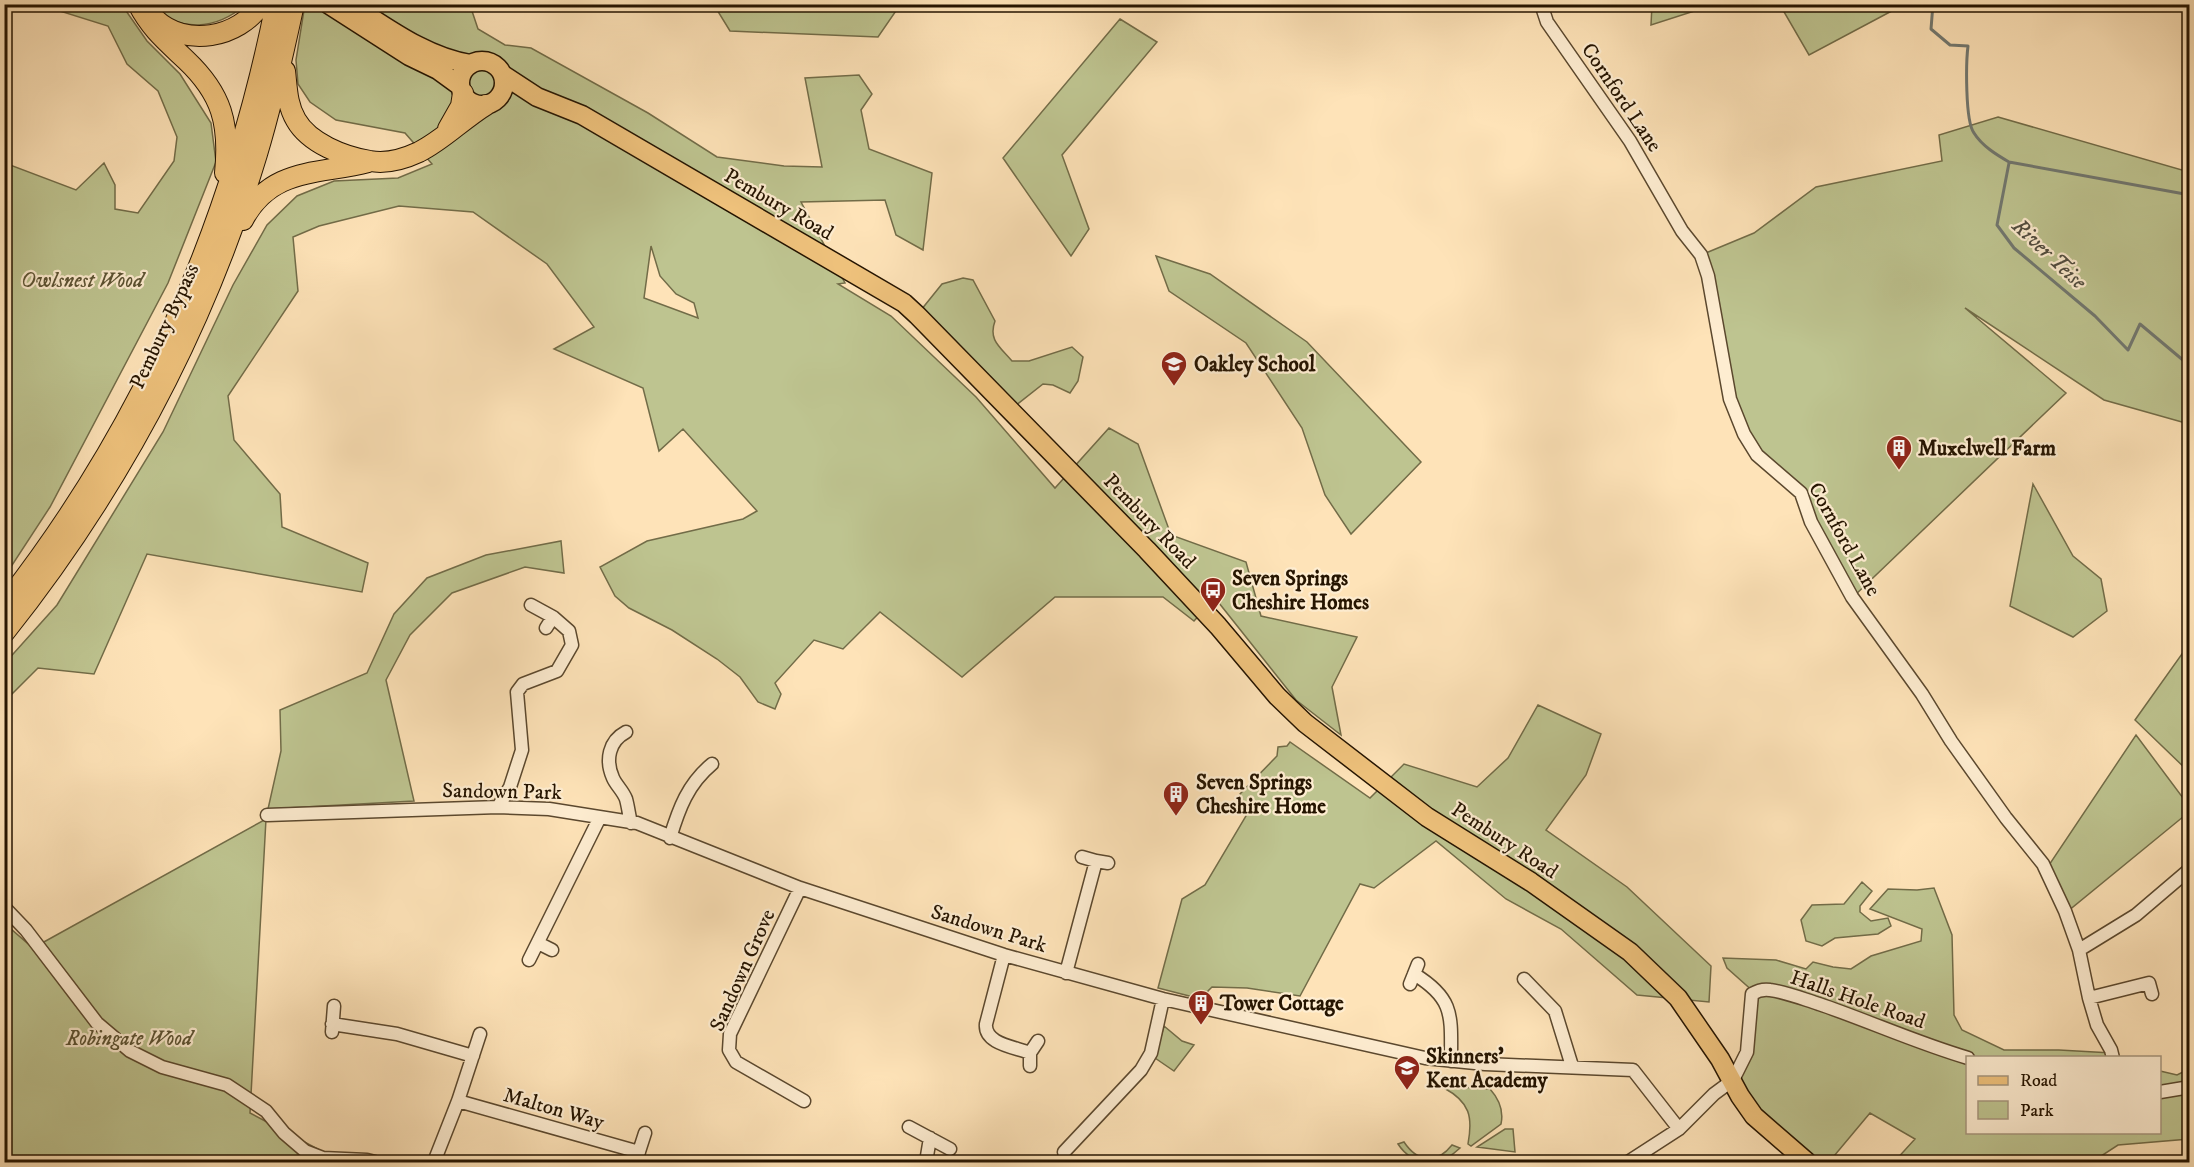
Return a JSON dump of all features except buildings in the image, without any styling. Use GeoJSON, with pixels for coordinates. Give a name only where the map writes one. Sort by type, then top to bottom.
{"type":"FeatureCollection","features":[{"type":"Feature","properties":{"kind":"highway"},"geometry":{"type":"LineString","coordinates":[[139,5],[160,24],[176,32],[205,36],[216,35],[237,26],[257,11],[261,4]]}},
{"type":"Feature","properties":{"kind":"highway","name":"Pembury Bypass"},"geometry":{"type":"LineString","coordinates":[[4,605],[58,533],[129,417],[180,312],[222,208],[255,100],[276,4]]}},
{"type":"Feature","properties":{"kind":"highway","name":"Pembury Bypass"},"geometry":{"type":"LineString","coordinates":[[4,633],[36,593],[110,484],[142,428],[197,319],[226,246],[257,154],[294,4]]}},
{"type":"Feature","properties":{"kind":"highway"},"geometry":{"type":"LineString","coordinates":[[139,5],[155,32],[203,78],[218,101],[228,139],[222,208]]}},
{"type":"Feature","properties":{"kind":"highway"},"geometry":{"type":"LineString","coordinates":[[284,50],[290,106],[302,130],[329,148],[370,162]]}},
{"type":"Feature","properties":{"kind":"highway"},"geometry":{"type":"LineString","coordinates":[[443,136],[461,106],[461,89]]}},
{"type":"Feature","properties":{"kind":"highway"},"geometry":{"type":"LineString","coordinates":[[226,246],[254,203],[267,189],[278,183],[299,174],[370,162],[383,162],[408,156],[432,144],[492,101]]}},
{"type":"Feature","properties":{"kind":"main road"},"geometry":{"type":"LineString","coordinates":[[327,4],[409,56],[438,70],[461,89],[472,103],[492,101],[504,87],[502,74],[492,63],[477,61],[470,64],[462,74],[461,89]]}},
{"type":"Feature","properties":{"kind":"main road"},"geometry":{"type":"LineString","coordinates":[[350,4],[414,44],[438,56],[470,64]]}},
{"type":"Feature","properties":{"kind":"main road","name":"Pembury Road"},"geometry":{"type":"LineString","coordinates":[[502,74],[537,97],[582,115],[904,303],[1146,550],[1218,626],[1276,696],[1305,723],[1427,817],[1531,882],[1630,952],[1678,998],[1733,1080],[1740,1096],[1754,1116],[1807,1162]]}},
{"type":"Feature","properties":{"kind":"main road","name":"Pembury Road"},"geometry":{"type":"LineString","coordinates":[[492,101],[537,97]]}},
{"type":"Feature","properties":{"kind":"street","name":"Cornford Lane"},"geometry":{"type":"LineString","coordinates":[[1540,4],[1547,22],[1630,141],[1682,231],[1701,255],[1708,276],[1730,399],[1744,434],[1757,455],[1801,493],[1811,522],[1852,597],[1922,694],[1951,741],[2006,818],[2040,859],[2066,911],[2079,950],[2097,1025],[2112,1056]]}},
{"type":"Feature","properties":{"kind":"street"},"geometry":{"type":"LineString","coordinates":[[498,807],[510,787],[522,750],[517,692],[523,684],[556,671],[572,645],[569,631],[549,622],[531,605]]}},
{"type":"Feature","properties":{"kind":"street"},"geometry":{"type":"LineString","coordinates":[[626,732],[617,737],[610,748],[609,761],[613,777],[626,798],[631,823]]}},
{"type":"Feature","properties":{"kind":"street"},"geometry":{"type":"LineString","coordinates":[[670,838],[685,795],[700,774],[712,764]]}},
{"type":"Feature","properties":{"kind":"street","name":"Sandown Park"},"geometry":{"type":"LineString","coordinates":[[267,815],[498,807],[549,809],[631,823],[800,888],[1004,955],[1164,999],[1425,1058],[1633,1070],[1679,1129]]}},
{"type":"Feature","properties":{"kind":"street"},"geometry":{"type":"LineString","coordinates":[[529,960],[600,817]]}},
{"type":"Feature","properties":{"kind":"street"},"geometry":{"type":"LineString","coordinates":[[1066,973],[1102,862],[1082,857]]}},
{"type":"Feature","properties":{"kind":"street"},"geometry":{"type":"LineString","coordinates":[[2079,950],[2136,915],[2190,869]]}},
{"type":"Feature","properties":{"kind":"street","name":"Sandown Grove"},"geometry":{"type":"LineString","coordinates":[[800,888],[730,1034],[729,1050],[736,1062],[804,1101]]}},
{"type":"Feature","properties":{"kind":"street"},"geometry":{"type":"LineString","coordinates":[[4,907],[26,930],[97,1023],[129,1051],[162,1067],[227,1085],[266,1110],[284,1132],[305,1151],[323,1158],[375,1162]]}},
{"type":"Feature","properties":{"kind":"street"},"geometry":{"type":"LineString","coordinates":[[538,943],[552,950]]}},
{"type":"Feature","properties":{"kind":"street"},"geometry":{"type":"LineString","coordinates":[[1004,955],[986,1024],[986,1032],[991,1039],[1030,1053]]}},
{"type":"Feature","properties":{"kind":"street"},"geometry":{"type":"LineString","coordinates":[[1414,974],[1431,984],[1442,996],[1447,1007],[1451,1020],[1451,1061]]}},
{"type":"Feature","properties":{"kind":"street"},"geometry":{"type":"LineString","coordinates":[[1524,979],[1555,1011],[1572,1066]]}},
{"type":"Feature","properties":{"kind":"street"},"geometry":{"type":"LineString","coordinates":[[2089,998],[2149,983],[2152,994]]}},
{"type":"Feature","properties":{"kind":"street","name":"Halls Hole Road"},"geometry":{"type":"LineString","coordinates":[[1733,1080],[1747,1052],[1752,994],[1767,989],[1849,1014],[1966,1057]]}},
{"type":"Feature","properties":{"kind":"street"},"geometry":{"type":"LineString","coordinates":[[1064,1152],[1141,1070],[1151,1053],[1164,999]]}},
{"type":"Feature","properties":{"kind":"street"},"geometry":{"type":"LineString","coordinates":[[334,1006],[332,1028],[398,1034],[473,1056]]}},
{"type":"Feature","properties":{"kind":"street"},"geometry":{"type":"LineString","coordinates":[[434,1162],[458,1101],[480,1034]]}},
{"type":"Feature","properties":{"kind":"street"},"geometry":{"type":"LineString","coordinates":[[1030,1066],[1030,1053],[1038,1041]]}},
{"type":"Feature","properties":{"kind":"street"},"geometry":{"type":"LineString","coordinates":[[1628,1162],[1679,1129],[1714,1094],[1733,1080]]}},
{"type":"Feature","properties":{"kind":"street"},"geometry":{"type":"LineString","coordinates":[[2161,1092],[2190,1087]]}},
{"type":"Feature","properties":{"kind":"street","name":"Malton Way"},"geometry":{"type":"LineString","coordinates":[[458,1101],[637,1156],[645,1133]]}},
{"type":"Feature","properties":{"kind":"street"},"geometry":{"type":"LineString","coordinates":[[909,1127],[950,1149]]}},
{"type":"Feature","properties":{"kind":"street"},"geometry":{"type":"LineString","coordinates":[[926,1162],[930,1138]]}},
{"type":"Feature","properties":{"kind":"green space"},"geometry":{"type":"Polygon","coordinates":[[[305,4],[470,5],[478,29],[505,45],[531,48],[648,113],[717,157],[784,166],[822,167],[805,78],[859,75],[872,94],[861,110],[869,149],[932,173],[923,250],[896,235],[885,200],[801,202],[845,283],[838,284],[891,316],[976,397],[1055,488],[1109,428],[1138,444],[1171,535],[1246,562],[1261,616],[1357,637],[1332,687],[1341,735],[1296,700],[1215,598],[1194,621],[1163,597],[1055,597],[962,677],[880,612],[843,649],[814,640],[775,683],[781,694],[775,709],[758,702],[740,677],[717,659],[672,630],[629,608],[615,596],[600,567],[647,541],[743,519],[757,511],[683,429],[659,451],[643,388],[554,349],[594,327],[547,264],[473,212],[399,206],[319,226],[293,237],[298,291],[228,396],[234,440],[280,494],[282,527],[368,563],[362,592],[147,554],[94,674],[38,668],[5,701],[5,663],[57,605],[163,432],[233,285],[267,225],[297,196],[334,181],[398,178],[432,164],[405,133],[336,120],[310,102],[298,84],[296,60],[305,4]],[[651,246],[644,298],[698,318],[694,303],[676,294],[660,276],[651,246]]]}},
{"type":"Feature","properties":{"kind":"green space"},"geometry":{"type":"Polygon","coordinates":[[[1652,4],[1713,5],[1651,25],[1652,4]]]}},
{"type":"Feature","properties":{"kind":"green space","name":"Owlsnest Wood"},"geometry":{"type":"Polygon","coordinates":[[[47,5],[122,5],[147,41],[180,74],[211,123],[216,162],[168,283],[50,507],[5,576],[5,163],[76,190],[104,163],[115,185],[115,209],[138,213],[174,161],[177,137],[158,91],[127,64],[108,26],[47,7],[47,5]]]}},
{"type":"Feature","properties":{"kind":"green space"},"geometry":{"type":"Polygon","coordinates":[[[151,5],[245,5],[222,19],[198,25],[173,20],[151,5]]]}},
{"type":"Feature","properties":{"kind":"green space"},"geometry":{"type":"Polygon","coordinates":[[[714,5],[900,5],[878,37],[730,31],[714,5]]]}},
{"type":"Feature","properties":{"kind":"green space"},"geometry":{"type":"Polygon","coordinates":[[[1780,5],[1903,5],[1809,55],[1780,5]]]}},
{"type":"Feature","properties":{"kind":"green space"},"geometry":{"type":"Polygon","coordinates":[[[1120,19],[1157,42],[1062,155],[1089,229],[1071,256],[1003,158],[1120,19]]]}},
{"type":"Feature","properties":{"kind":"green space"},"geometry":{"type":"Polygon","coordinates":[[[1998,117],[2189,172],[2190,328],[2185,345],[2189,348],[2189,424],[2104,400],[1965,308],[2066,393],[1853,597],[1801,493],[1744,434],[1701,255],[1754,233],[1816,187],[1942,161],[1939,135],[1998,117]]]}},
{"type":"Feature","properties":{"kind":"green space"},"geometry":{"type":"Polygon","coordinates":[[[1156,256],[1210,274],[1307,342],[1421,462],[1351,534],[1325,495],[1302,428],[1246,343],[1169,291],[1156,256]]]}},
{"type":"Feature","properties":{"kind":"green space"},"geometry":{"type":"Polygon","coordinates":[[[963,278],[973,280],[995,321],[994,338],[1012,361],[1029,361],[1072,347],[1083,357],[1078,381],[1070,393],[1053,385],[1043,384],[1010,410],[917,315],[942,284],[963,278]]]}},
{"type":"Feature","properties":{"kind":"green space"},"geometry":{"type":"Polygon","coordinates":[[[2033,484],[2073,556],[2101,579],[2107,611],[2073,637],[2010,606],[2033,484]]]}},
{"type":"Feature","properties":{"kind":"green space"},"geometry":{"type":"Polygon","coordinates":[[[561,541],[564,573],[525,567],[452,593],[410,635],[386,680],[414,801],[268,809],[281,751],[280,710],[367,673],[394,614],[427,578],[486,555],[561,541]]]}},
{"type":"Feature","properties":{"kind":"green space"},"geometry":{"type":"Polygon","coordinates":[[[2189,644],[2189,772],[2135,720],[2189,644]]]}},
{"type":"Feature","properties":{"kind":"green space"},"geometry":{"type":"Polygon","coordinates":[[[1538,705],[1601,734],[1586,775],[1546,830],[1627,887],[1711,966],[1709,1002],[1637,995],[1561,929],[1506,899],[1436,841],[1374,888],[1360,884],[1300,996],[1247,988],[1212,987],[1205,1000],[1158,988],[1182,899],[1205,885],[1246,816],[1240,794],[1277,756],[1278,747],[1287,746],[1290,742],[1370,798],[1404,764],[1477,787],[1508,758],[1538,705]]]}},
{"type":"Feature","properties":{"kind":"green space"},"geometry":{"type":"Polygon","coordinates":[[[2136,735],[2189,806],[2189,812],[2068,911],[2047,868],[2136,735]]]}},
{"type":"Feature","properties":{"kind":"green space","name":"Robingate Wood"},"geometry":{"type":"Polygon","coordinates":[[[266,819],[250,1113],[342,1162],[5,1162],[4,923],[33,948],[266,819]]]}},
{"type":"Feature","properties":{"kind":"green space"},"geometry":{"type":"Polygon","coordinates":[[[1862,882],[1872,891],[1860,906],[1860,912],[1871,921],[1888,918],[1891,926],[1878,934],[1835,938],[1822,946],[1806,941],[1801,920],[1812,905],[1844,904],[1862,882]]]}},
{"type":"Feature","properties":{"kind":"green space"},"geometry":{"type":"Polygon","coordinates":[[[1934,888],[1952,935],[1954,1015],[1962,1030],[2004,1050],[2059,1050],[2112,1053],[2113,1056],[1966,1056],[1966,1134],[2161,1134],[2161,1071],[2177,1075],[2189,1069],[2189,1139],[2118,1145],[2092,1162],[1894,1162],[1915,1139],[1870,1113],[1829,1162],[1812,1162],[1773,1129],[1739,1086],[1755,993],[1727,968],[1723,958],[1776,960],[1806,969],[1813,962],[1851,969],[1871,956],[1921,941],[1922,929],[1870,909],[1888,889],[1934,888]]]}},
{"type":"Feature","properties":{"kind":"green space"},"geometry":{"type":"Polygon","coordinates":[[[1164,1026],[1182,1041],[1194,1045],[1174,1071],[1155,1058],[1164,1026]]]}},
{"type":"Feature","properties":{"kind":"green space"},"geometry":{"type":"Polygon","coordinates":[[[1444,1088],[1490,1089],[1501,1109],[1501,1124],[1471,1146],[1468,1144],[1470,1126],[1468,1111],[1453,1093],[1444,1088]]]}},
{"type":"Feature","properties":{"kind":"green space"},"geometry":{"type":"Polygon","coordinates":[[[1505,1129],[1513,1129],[1515,1152],[1477,1147],[1505,1129]]]}},
{"type":"Feature","properties":{"kind":"green space"},"geometry":{"type":"Polygon","coordinates":[[[1404,1142],[1415,1154],[1428,1158],[1440,1156],[1452,1145],[1460,1148],[1444,1159],[1428,1162],[1411,1157],[1404,1152],[1398,1144],[1404,1142]]]}},
{"type":"Feature","properties":{"kind":"waterway","name":"River Teise"},"geometry":{"type":"LineString","coordinates":[[1933,4],[1931,29],[1950,45],[1968,46],[1969,117],[1977,138],[1990,150],[2009,162],[2190,195]]}},
{"type":"Feature","properties":{"kind":"waterway","name":"River Teise"},"geometry":{"type":"LineString","coordinates":[[2009,163],[1997,225],[2014,248],[2095,316],[2128,350],[2140,324],[2190,366]]}},
{"type":"Feature","properties":{"kind":"place","name":"Oakley School"},"geometry":{"type":"Point","coordinates":[1174,387]}},
{"type":"Feature","properties":{"kind":"place","name":"Muxelwell Farm"},"geometry":{"type":"Point","coordinates":[1899,471]}},
{"type":"Feature","properties":{"kind":"place","name":"Seven Springs Cheshire Homes"},"geometry":{"type":"Point","coordinates":[1213,613]}},
{"type":"Feature","properties":{"kind":"place","name":"Seven Springs Cheshire Home"},"geometry":{"type":"Point","coordinates":[1176,817]}},
{"type":"Feature","properties":{"kind":"place","name":"Tower Cottage"},"geometry":{"type":"Point","coordinates":[1201,1026]}},
{"type":"Feature","properties":{"kind":"place","name":"Skinners' Kent Academy"},"geometry":{"type":"Point","coordinates":[1407,1091]}}]}
